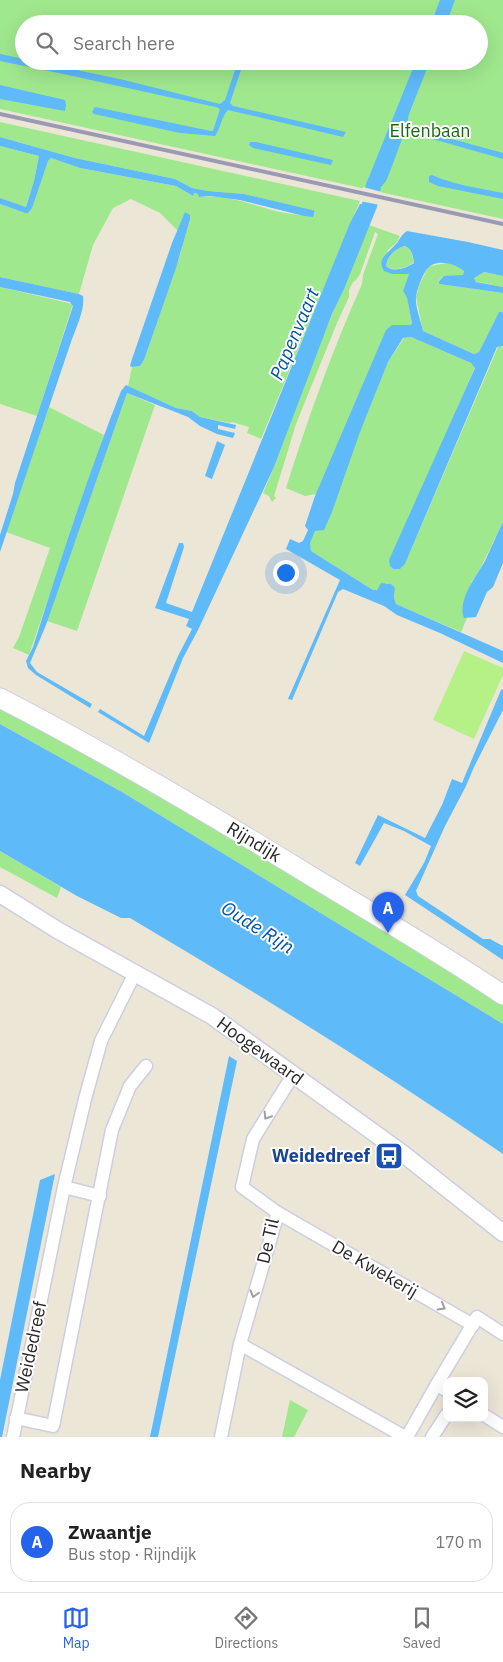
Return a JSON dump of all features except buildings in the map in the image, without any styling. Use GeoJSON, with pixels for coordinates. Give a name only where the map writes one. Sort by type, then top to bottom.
{"type":"FeatureCollection","features":[{"type":"Feature","properties":{"kind":"main road","name":"Rijndijk"},"geometry":{"type":"LineString","coordinates":[[0,698],[65,732],[253,841],[440,954],[503,995]]}},
{"type":"Feature","properties":{"kind":"street","name":"Hoogewaard"},"geometry":{"type":"LineString","coordinates":[[0,894],[59,931],[212,1016],[402,1153],[503,1233]]}},
{"type":"Feature","properties":{"kind":"street","name":"Weidedreef"},"geometry":{"type":"LineString","coordinates":[[12,1437],[64,1187],[101,1041],[135,973]]}},
{"type":"Feature","properties":{"kind":"street","name":"Weidedreef"},"geometry":{"type":"LineString","coordinates":[[16,1418],[53,1426],[112,1130],[130,1086],[146,1066]]}},
{"type":"Feature","properties":{"kind":"street","name":"De Til"},"geometry":{"type":"LineString","coordinates":[[221,1437],[240,1344],[278,1213],[242,1187],[253,1139],[293,1075]]}},
{"type":"Feature","properties":{"kind":"street"},"geometry":{"type":"LineString","coordinates":[[64,1187],[100,1196]]}},
{"type":"Feature","properties":{"kind":"street","name":"De Kwekerij"},"geometry":{"type":"LineString","coordinates":[[278,1213],[473,1325]]}},
{"type":"Feature","properties":{"kind":"street"},"geometry":{"type":"LineString","coordinates":[[240,1344],[406,1437],[442,1388],[477,1317],[503,1334]]}},
{"type":"Feature","properties":{"kind":"street"},"geometry":{"type":"LineString","coordinates":[[488,1418],[503,1427]]}},
{"type":"Feature","properties":{"kind":"street"},"geometry":{"type":"LineString","coordinates":[[432,1437],[443,1420]]}},
{"type":"Feature","properties":{"kind":"green space","name":"Elfenbaan"},"geometry":{"type":"Polygon","coordinates":[[[0,0],[503,0],[503,219],[0,109],[0,0]]]}},
{"type":"Feature","properties":{"kind":"green space"},"geometry":{"type":"Polygon","coordinates":[[[0,122],[360,201],[261,439],[247,433],[249,427],[200,417],[192,411],[176,408],[128,386],[132,367],[140,366],[144,360],[181,252],[182,242],[189,223],[186,212],[178,231],[160,213],[131,199],[113,208],[93,245],[79,294],[0,277],[0,204],[25,213],[29,212],[48,161],[51,158],[80,168],[176,186],[191,195],[194,193],[200,197],[229,198],[273,210],[301,215],[315,214],[315,211],[244,194],[192,188],[175,179],[75,158],[0,137],[0,122]]]}},
{"type":"Feature","properties":{"kind":"green space"},"geometry":{"type":"Polygon","coordinates":[[[0,146],[39,156],[26,207],[0,198],[0,146]]]}},
{"type":"Feature","properties":{"kind":"green space"},"geometry":{"type":"Polygon","coordinates":[[[369,225],[400,236],[396,243],[388,250],[382,268],[399,274],[408,272],[410,274],[403,291],[407,298],[412,323],[411,325],[392,325],[316,494],[305,496],[286,488],[321,385],[362,284],[363,275],[378,234],[375,232],[360,274],[349,290],[349,297],[296,424],[274,496],[276,498],[272,502],[269,496],[263,493],[315,356],[369,225]]]}},
{"type":"Feature","properties":{"kind":"green space"},"geometry":{"type":"Polygon","coordinates":[[[404,246],[410,250],[414,262],[400,268],[392,269],[386,266],[392,253],[404,246]]]}},
{"type":"Feature","properties":{"kind":"green space"},"geometry":{"type":"Polygon","coordinates":[[[447,263],[458,266],[464,271],[463,276],[444,276],[439,280],[439,284],[503,293],[503,312],[499,312],[479,352],[474,354],[423,331],[416,297],[419,286],[430,266],[447,263]]]}},
{"type":"Feature","properties":{"kind":"green space"},"geometry":{"type":"Polygon","coordinates":[[[484,272],[503,276],[503,287],[474,281],[475,276],[484,272]]]}},
{"type":"Feature","properties":{"kind":"green space"},"geometry":{"type":"Polygon","coordinates":[[[0,287],[73,304],[37,416],[0,404],[0,287]]]}},
{"type":"Feature","properties":{"kind":"green space"},"geometry":{"type":"Polygon","coordinates":[[[411,337],[471,363],[475,367],[390,566],[393,569],[400,569],[405,564],[498,347],[503,346],[503,522],[480,569],[472,581],[464,602],[464,618],[467,618],[461,632],[396,604],[394,598],[395,588],[387,583],[377,590],[373,590],[311,551],[309,544],[315,531],[320,530],[388,362],[404,338],[411,337]]]}},
{"type":"Feature","properties":{"kind":"green space"},"geometry":{"type":"Polygon","coordinates":[[[127,393],[155,405],[77,631],[47,621],[127,393]]]}},
{"type":"Feature","properties":{"kind":"green space"},"geometry":{"type":"Polygon","coordinates":[[[49,407],[104,435],[29,655],[13,648],[19,637],[50,548],[6,532],[49,407]]]}},
{"type":"Feature","properties":{"kind":"green space"},"geometry":{"type":"Polygon","coordinates":[[[464,651],[503,668],[503,675],[474,739],[433,720],[464,651]]]}},
{"type":"Feature","properties":{"kind":"green space"},"geometry":{"type":"Polygon","coordinates":[[[0,702],[371,921],[503,1005],[503,1024],[122,792],[0,724],[0,702]]]}},
{"type":"Feature","properties":{"kind":"green space"},"geometry":{"type":"Polygon","coordinates":[[[0,851],[61,887],[57,898],[0,867],[0,851]]]}},
{"type":"Feature","properties":{"kind":"green space"},"geometry":{"type":"Polygon","coordinates":[[[290,1400],[308,1410],[294,1437],[282,1437],[290,1400]]]}},
{"type":"Feature","properties":{"kind":"water"},"geometry":{"type":"Polygon","coordinates":[[[440,0],[455,0],[449,15],[434,15],[440,0]]]}},
{"type":"Feature","properties":{"kind":"water"},"geometry":{"type":"Polygon","coordinates":[[[0,54],[15,57],[15,64],[0,61],[0,54]]]}},
{"type":"Feature","properties":{"kind":"water"},"geometry":{"type":"Polygon","coordinates":[[[44,70],[77,70],[220,104],[225,100],[235,70],[241,70],[230,103],[233,106],[346,132],[343,137],[228,110],[215,136],[180,133],[92,112],[95,107],[213,131],[220,109],[44,70]]]}},
{"type":"Feature","properties":{"kind":"water"},"geometry":{"type":"Polygon","coordinates":[[[412,70],[426,70],[409,114],[406,128],[391,169],[381,187],[377,207],[332,314],[274,467],[183,658],[149,743],[98,712],[100,709],[144,736],[178,656],[192,629],[186,626],[189,619],[155,608],[179,543],[183,543],[184,547],[166,603],[192,612],[350,223],[360,204],[362,204],[366,184],[412,70]]]}},
{"type":"Feature","properties":{"kind":"water"},"geometry":{"type":"Polygon","coordinates":[[[0,85],[65,100],[65,111],[0,99],[0,85]]]}},
{"type":"Feature","properties":{"kind":"water"},"geometry":{"type":"Polygon","coordinates":[[[430,133],[503,153],[503,159],[429,138],[430,133]]]}},
{"type":"Feature","properties":{"kind":"water"},"geometry":{"type":"Polygon","coordinates":[[[0,137],[75,158],[175,179],[192,188],[244,194],[315,211],[313,217],[304,216],[240,200],[210,196],[199,197],[198,194],[194,193],[193,196],[176,186],[80,168],[51,158],[48,161],[32,208],[28,213],[25,213],[0,204],[0,198],[26,207],[39,156],[0,146],[0,137]]]}},
{"type":"Feature","properties":{"kind":"water"},"geometry":{"type":"Polygon","coordinates":[[[250,142],[333,160],[331,165],[253,148],[249,145],[250,142]]]}},
{"type":"Feature","properties":{"kind":"water"},"geometry":{"type":"Polygon","coordinates":[[[432,175],[458,184],[503,193],[503,199],[438,186],[429,182],[429,176],[432,175]]]}},
{"type":"Feature","properties":{"kind":"water"},"geometry":{"type":"Polygon","coordinates":[[[185,212],[190,215],[190,219],[176,268],[144,360],[140,366],[132,367],[130,366],[132,359],[172,243],[185,212]]]}},
{"type":"Feature","properties":{"kind":"water"},"geometry":{"type":"Polygon","coordinates":[[[407,231],[503,250],[503,276],[484,272],[474,278],[476,282],[503,287],[503,293],[439,284],[439,281],[444,276],[463,275],[464,271],[451,264],[436,263],[426,270],[422,277],[416,301],[423,331],[474,354],[479,352],[499,312],[503,312],[503,346],[497,347],[405,564],[400,569],[393,569],[390,566],[389,560],[475,368],[471,363],[411,337],[403,338],[388,362],[324,530],[315,531],[310,543],[311,551],[373,590],[377,590],[381,583],[391,584],[395,588],[394,598],[396,604],[503,651],[503,663],[397,615],[384,606],[343,589],[338,592],[292,700],[288,699],[340,580],[286,549],[290,539],[299,543],[303,541],[308,530],[305,526],[315,496],[386,330],[392,325],[411,325],[412,323],[407,298],[403,291],[409,274],[392,274],[384,271],[382,267],[384,256],[407,231]],[[404,246],[392,253],[386,266],[396,269],[414,263],[412,253],[404,246]]]}},
{"type":"Feature","properties":{"kind":"water"},"geometry":{"type":"Polygon","coordinates":[[[0,277],[79,294],[83,296],[83,306],[0,552],[0,535],[15,483],[73,306],[70,302],[0,287],[0,277]]]}},
{"type":"Feature","properties":{"kind":"water"},"geometry":{"type":"Polygon","coordinates":[[[126,385],[176,408],[192,411],[200,417],[236,425],[235,429],[218,425],[218,429],[235,433],[233,438],[217,434],[200,426],[188,417],[127,393],[46,625],[30,663],[37,672],[92,704],[90,708],[36,675],[28,668],[26,661],[33,647],[97,454],[121,391],[126,385]]]}},
{"type":"Feature","properties":{"kind":"water"},"geometry":{"type":"Polygon","coordinates":[[[217,441],[225,445],[212,479],[205,476],[217,441]]]}},
{"type":"Feature","properties":{"kind":"water"},"geometry":{"type":"Polygon","coordinates":[[[503,522],[503,563],[493,587],[487,592],[476,617],[464,618],[463,603],[465,596],[485,561],[503,522]]]}},
{"type":"Feature","properties":{"kind":"water"},"geometry":{"type":"Polygon","coordinates":[[[503,689],[503,710],[445,826],[416,891],[418,896],[483,939],[490,939],[503,946],[503,960],[405,895],[424,863],[431,846],[404,831],[384,823],[360,866],[355,863],[378,815],[425,838],[442,805],[452,779],[462,783],[503,689]]]}},
{"type":"Feature","properties":{"kind":"water","name":"Oude Rijn"},"geometry":{"type":"Polygon","coordinates":[[[0,724],[122,792],[503,1024],[503,1154],[365,1062],[272,1003],[130,918],[121,918],[77,896],[0,851],[0,724]]]}},
{"type":"Feature","properties":{"kind":"water"},"geometry":{"type":"Polygon","coordinates":[[[229,1056],[237,1061],[158,1437],[150,1437],[229,1056]]]}},
{"type":"Feature","properties":{"kind":"water"},"geometry":{"type":"Polygon","coordinates":[[[55,1174],[2,1437],[0,1437],[0,1380],[40,1180],[55,1174]]]}},
{"type":"Feature","properties":{"kind":"pier"},"geometry":{"type":"Polygon","coordinates":[[[363,187],[382,192],[380,205],[360,201],[363,187]]]}},
{"type":"Feature","properties":{"kind":"railway"},"geometry":{"type":"LineString","coordinates":[[0,114],[503,224]]}},
{"type":"Feature","properties":{"kind":"place","name":"Zwaantje"},"geometry":{"type":"Point","coordinates":[388,933]}},
{"type":"Feature","properties":{"kind":"place","name":"Weidedreef"},"geometry":{"type":"Point","coordinates":[389,1156]}},
{"type":"Feature","properties":{"kind":"water label","name":"Papenvaart"},"geometry":{"type":"Point","coordinates":[294,334]}}]}
